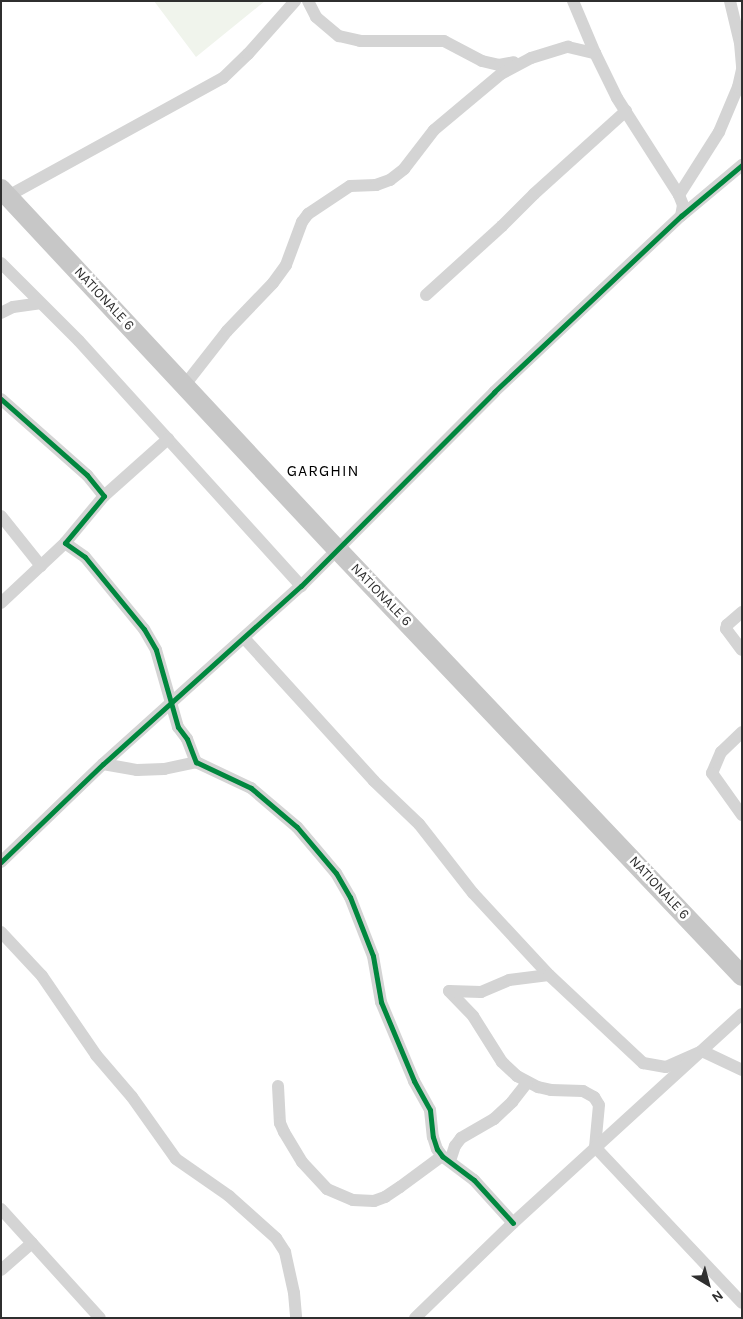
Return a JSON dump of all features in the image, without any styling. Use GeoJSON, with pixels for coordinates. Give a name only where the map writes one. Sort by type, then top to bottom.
{"type":"FeatureCollection","features":[{"type":"Feature","properties":{"kind":"main road","name":"NATIONALE 6"},"geometry":{"type":"LineString","coordinates":[[5,193],[338,550],[742,976]]}},
{"type":"Feature","properties":{"kind":"street"},"geometry":{"type":"LineString","coordinates":[[5,193],[223,78],[248,54],[294,1]]}},
{"type":"Feature","properties":{"kind":"street"},"geometry":{"type":"LineString","coordinates":[[308,1],[316,17],[339,36],[360,41],[444,40],[482,61],[499,66],[568,47],[595,53]]}},
{"type":"Feature","properties":{"kind":"street"},"geometry":{"type":"LineString","coordinates":[[574,1],[599,66],[679,195],[682,205],[681,216]]}},
{"type":"Feature","properties":{"kind":"street"},"geometry":{"type":"LineString","coordinates":[[679,195],[719,132],[738,87],[742,68],[740,43],[730,1]]}},
{"type":"Feature","properties":{"kind":"street"},"geometry":{"type":"LineString","coordinates":[[184,386],[232,325],[273,283],[286,265],[302,222],[308,214],[350,186],[376,185],[390,180],[404,169],[434,130],[501,74],[531,58]]}},
{"type":"Feature","properties":{"kind":"street"},"geometry":{"type":"LineString","coordinates":[[426,295],[502,226],[540,188],[626,111]]}},
{"type":"Feature","properties":{"kind":"street"},"geometry":{"type":"LineString","coordinates":[[1,862],[103,764],[300,586],[494,392],[681,216],[742,164]]}},
{"type":"Feature","properties":{"kind":"street"},"geometry":{"type":"LineString","coordinates":[[1,263],[79,341],[300,586]]}},
{"type":"Feature","properties":{"kind":"street"},"geometry":{"type":"LineString","coordinates":[[1,313],[13,307],[40,303]]}},
{"type":"Feature","properties":{"kind":"street"},"geometry":{"type":"LineString","coordinates":[[1,399],[88,475],[104,496]]}},
{"type":"Feature","properties":{"kind":"street"},"geometry":{"type":"LineString","coordinates":[[1,603],[65,543],[104,496],[168,440]]}},
{"type":"Feature","properties":{"kind":"street"},"geometry":{"type":"LineString","coordinates":[[1,516],[41,566]]}},
{"type":"Feature","properties":{"kind":"street"},"geometry":{"type":"LineString","coordinates":[[65,543],[85,556],[144,629],[156,650],[178,727],[187,739],[196,762]]}},
{"type":"Feature","properties":{"kind":"street"},"geometry":{"type":"LineString","coordinates":[[742,612],[726,628],[742,650]]}},
{"type":"Feature","properties":{"kind":"street"},"geometry":{"type":"LineString","coordinates":[[244,638],[374,780],[419,824],[474,893],[549,976],[643,1063],[666,1067],[702,1051],[742,1070]]}},
{"type":"Feature","properties":{"kind":"street"},"geometry":{"type":"LineString","coordinates":[[742,732],[721,752],[712,773],[742,815]]}},
{"type":"Feature","properties":{"kind":"street"},"geometry":{"type":"LineString","coordinates":[[103,764],[137,770],[164,769],[196,762],[251,788],[297,827],[336,873],[360,920],[377,972],[381,1002],[414,1081],[430,1110],[433,1137],[446,1158],[474,1180],[513,1224]]}},
{"type":"Feature","properties":{"kind":"street"},"geometry":{"type":"LineString","coordinates":[[1,932],[42,976],[96,1055],[132,1097],[176,1159],[229,1196],[276,1238],[285,1252],[294,1293],[296,1318]]}},
{"type":"Feature","properties":{"kind":"street"},"geometry":{"type":"LineString","coordinates":[[549,976],[509,980],[481,992],[449,991],[473,1016],[502,1062],[527,1083],[551,1090],[583,1091],[594,1097],[599,1105],[595,1147],[742,1303]]}},
{"type":"Feature","properties":{"kind":"street"},"geometry":{"type":"LineString","coordinates":[[415,1318],[595,1147],[742,1014]]}},
{"type":"Feature","properties":{"kind":"street"},"geometry":{"type":"LineString","coordinates":[[278,1086],[280,1123],[284,1132],[316,1179],[327,1189],[353,1200],[374,1201],[385,1197],[446,1158],[461,1138],[494,1118],[512,1102],[527,1083]]}},
{"type":"Feature","properties":{"kind":"street"},"geometry":{"type":"LineString","coordinates":[[1,1209],[100,1318]]}},
{"type":"Feature","properties":{"kind":"street"},"geometry":{"type":"LineString","coordinates":[[1,1270],[32,1243]]}},
{"type":"Feature","properties":{"kind":"shaded area"},"geometry":{"type":"Polygon","coordinates":[[[154,1],[265,1],[196,57],[154,1]]]}},
{"type":"Feature","properties":{"kind":"cycle path"},"geometry":{"type":"LineString","coordinates":[[1,862],[103,764],[301,586],[494,392],[681,216],[742,165]]}},
{"type":"Feature","properties":{"kind":"cycle path"},"geometry":{"type":"LineString","coordinates":[[1,399],[87,475],[104,496],[65,543],[85,557],[144,629],[156,650],[178,727],[187,739],[196,762],[251,788],[297,827],[336,873],[350,897],[373,956],[381,1002],[414,1081],[430,1110],[433,1137],[437,1149],[442,1156],[474,1180],[513,1223]]}},
{"type":"Feature","properties":{"kind":"district","name":"GARGHIN"},"geometry":{"type":"Point","coordinates":[323,471]}}]}
